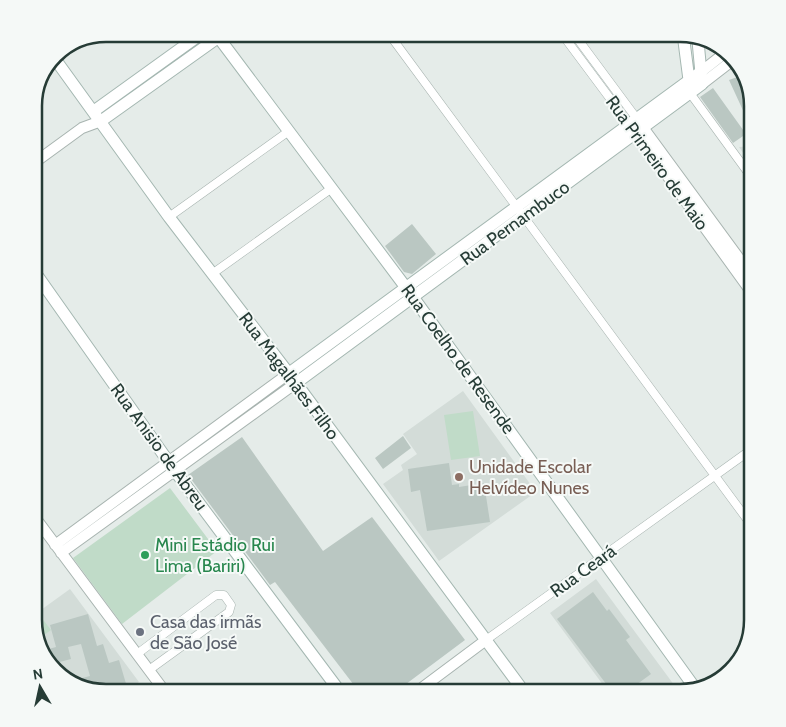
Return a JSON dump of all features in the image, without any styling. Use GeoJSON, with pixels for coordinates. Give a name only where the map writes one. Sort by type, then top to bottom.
{"type":"FeatureCollection","features":[{"type":"Feature","properties":{"kind":"main road"},"geometry":{"type":"LineString","coordinates":[[94,111],[188,43]]}},
{"type":"Feature","properties":{"kind":"main road"},"geometry":{"type":"LineString","coordinates":[[101,121],[208,43]]}},
{"type":"Feature","properties":{"kind":"main road","name":"Rua Coelho de Resende"},"geometry":{"type":"LineString","coordinates":[[225,43],[413,297],[691,683]]}},
{"type":"Feature","properties":{"kind":"main road"},"geometry":{"type":"LineString","coordinates":[[684,43],[689,80]]}},
{"type":"Feature","properties":{"kind":"main road"},"geometry":{"type":"LineString","coordinates":[[699,46],[702,84]]}},
{"type":"Feature","properties":{"kind":"main road","name":"Rua Magalhães Filho"},"geometry":{"type":"LineString","coordinates":[[59,64],[169,216],[296,383],[518,684]]}},
{"type":"Feature","properties":{"kind":"main road","name":"Rua Pernambuco"},"geometry":{"type":"LineString","coordinates":[[296,383],[413,297],[521,211],[636,126],[702,71]]}},
{"type":"Feature","properties":{"kind":"main road","name":"Rua Pernambuco"},"geometry":{"type":"LineString","coordinates":[[636,126],[702,84]]}},
{"type":"Feature","properties":{"kind":"main road","name":"Rua Pernambuco"},"geometry":{"type":"LineString","coordinates":[[288,374],[405,288],[521,211]]}},
{"type":"Feature","properties":{"kind":"main road","name":"Rua Anisio de Abreu"},"geometry":{"type":"LineString","coordinates":[[43,284],[172,466],[334,684]]}},
{"type":"Feature","properties":{"kind":"street"},"geometry":{"type":"LineString","coordinates":[[396,43],[744,515]]}},
{"type":"Feature","properties":{"kind":"street","name":"Rua Primeiro de Maio"},"geometry":{"type":"LineString","coordinates":[[569,43],[743,265]]}},
{"type":"Feature","properties":{"kind":"street","name":"Rua Primeiro de Maio"},"geometry":{"type":"LineString","coordinates":[[580,43],[743,281]]}},
{"type":"Feature","properties":{"kind":"street","name":"Rua Pernambuco"},"geometry":{"type":"LineString","coordinates":[[702,71],[720,57]]}},
{"type":"Feature","properties":{"kind":"street","name":"Rua Pernambuco"},"geometry":{"type":"LineString","coordinates":[[702,84],[727,64]]}},
{"type":"Feature","properties":{"kind":"street"},"geometry":{"type":"LineString","coordinates":[[689,80],[702,84]]}},
{"type":"Feature","properties":{"kind":"street"},"geometry":{"type":"LineString","coordinates":[[690,93],[743,166]]}},
{"type":"Feature","properties":{"kind":"street"},"geometry":{"type":"LineString","coordinates":[[82,128],[94,111]]}},
{"type":"Feature","properties":{"kind":"street"},"geometry":{"type":"LineString","coordinates":[[43,156],[82,128],[101,121]]}},
{"type":"Feature","properties":{"kind":"street"},"geometry":{"type":"LineString","coordinates":[[169,216],[289,131]]}},
{"type":"Feature","properties":{"kind":"street"},"geometry":{"type":"LineString","coordinates":[[212,274],[332,188]]}},
{"type":"Feature","properties":{"kind":"street"},"geometry":{"type":"LineString","coordinates":[[172,466],[288,374]]}},
{"type":"Feature","properties":{"kind":"street"},"geometry":{"type":"LineString","coordinates":[[58,549],[172,466],[296,383]]}},
{"type":"Feature","properties":{"kind":"street","name":"Rua Ceará"},"geometry":{"type":"LineString","coordinates":[[426,684],[744,455]]}},
{"type":"Feature","properties":{"kind":"street"},"geometry":{"type":"LineString","coordinates":[[43,536],[58,549],[159,684]]}},
{"type":"Feature","properties":{"kind":"street"},"geometry":{"type":"LineString","coordinates":[[138,654],[216,595],[224,595],[231,605],[229,612],[149,670]]}},
{"type":"Feature","properties":{"kind":"shaded area","name":"Unidade Escolar Helvídeo Nunes"},"geometry":{"type":"Polygon","coordinates":[[[463,391],[536,492],[439,561],[383,484],[403,470],[401,465],[417,454],[403,434],[463,391]]]}},
{"type":"Feature","properties":{"kind":"shaded area"},"geometry":{"type":"Polygon","coordinates":[[[596,579],[673,684],[602,684],[550,613],[596,579]]]}},
{"type":"Feature","properties":{"kind":"shaded area"},"geometry":{"type":"Polygon","coordinates":[[[70,589],[139,682],[136,684],[94,683],[82,680],[71,674],[65,669],[65,662],[58,662],[53,656],[47,645],[43,624],[43,608],[70,589]]]}},
{"type":"Feature","properties":{"kind":"green space"},"geometry":{"type":"Polygon","coordinates":[[[473,411],[480,456],[451,460],[444,415],[473,411]]]}},
{"type":"Feature","properties":{"kind":"green space","name":"Mini Estádio Rui Lima (Bariri)"},"geometry":{"type":"Polygon","coordinates":[[[170,488],[217,551],[122,624],[73,558],[170,488]]]}},
{"type":"Feature","properties":{"kind":"green space"},"geometry":{"type":"Polygon","coordinates":[[[43,620],[51,630],[44,635],[43,620]]]}},
{"type":"Feature","properties":{"kind":"building"},"geometry":{"type":"Polygon","coordinates":[[[737,78],[741,90],[743,110],[729,80],[737,78]]]}},
{"type":"Feature","properties":{"kind":"building"},"geometry":{"type":"Polygon","coordinates":[[[713,88],[743,130],[743,136],[733,143],[700,97],[713,88]]]}},
{"type":"Feature","properties":{"kind":"building"},"geometry":{"type":"Polygon","coordinates":[[[412,224],[436,254],[412,274],[404,272],[385,246],[412,224]]]}},
{"type":"Feature","properties":{"kind":"building"},"geometry":{"type":"Polygon","coordinates":[[[403,436],[411,448],[383,469],[375,458],[403,436]]]}},
{"type":"Feature","properties":{"kind":"building"},"geometry":{"type":"Polygon","coordinates":[[[242,437],[323,551],[372,517],[465,640],[406,684],[353,684],[275,582],[270,585],[188,475],[242,437]]]}},
{"type":"Feature","properties":{"kind":"building"},"geometry":{"type":"Polygon","coordinates":[[[449,463],[452,485],[459,484],[459,487],[484,483],[490,522],[427,531],[420,490],[411,492],[408,469],[449,463]]]}},
{"type":"Feature","properties":{"kind":"building"},"geometry":{"type":"Polygon","coordinates":[[[593,592],[607,611],[609,609],[630,637],[626,640],[651,674],[637,684],[606,684],[557,619],[593,592]]]}},
{"type":"Feature","properties":{"kind":"building"},"geometry":{"type":"Polygon","coordinates":[[[88,614],[97,646],[103,644],[109,663],[119,660],[126,684],[94,683],[82,680],[80,679],[90,676],[81,644],[68,647],[71,659],[60,662],[49,649],[56,647],[50,625],[88,614]]]}},
{"type":"Feature","properties":{"kind":"place","name":"Unidade Escolar Helvídeo Nunes"},"geometry":{"type":"Point","coordinates":[459,477]}},
{"type":"Feature","properties":{"kind":"place","name":"Mini Estádio Rui Lima (Bariri)"},"geometry":{"type":"Point","coordinates":[145,555]}},
{"type":"Feature","properties":{"kind":"place","name":"Casa das irmãs de São José"},"geometry":{"type":"Point","coordinates":[140,632]}}]}
